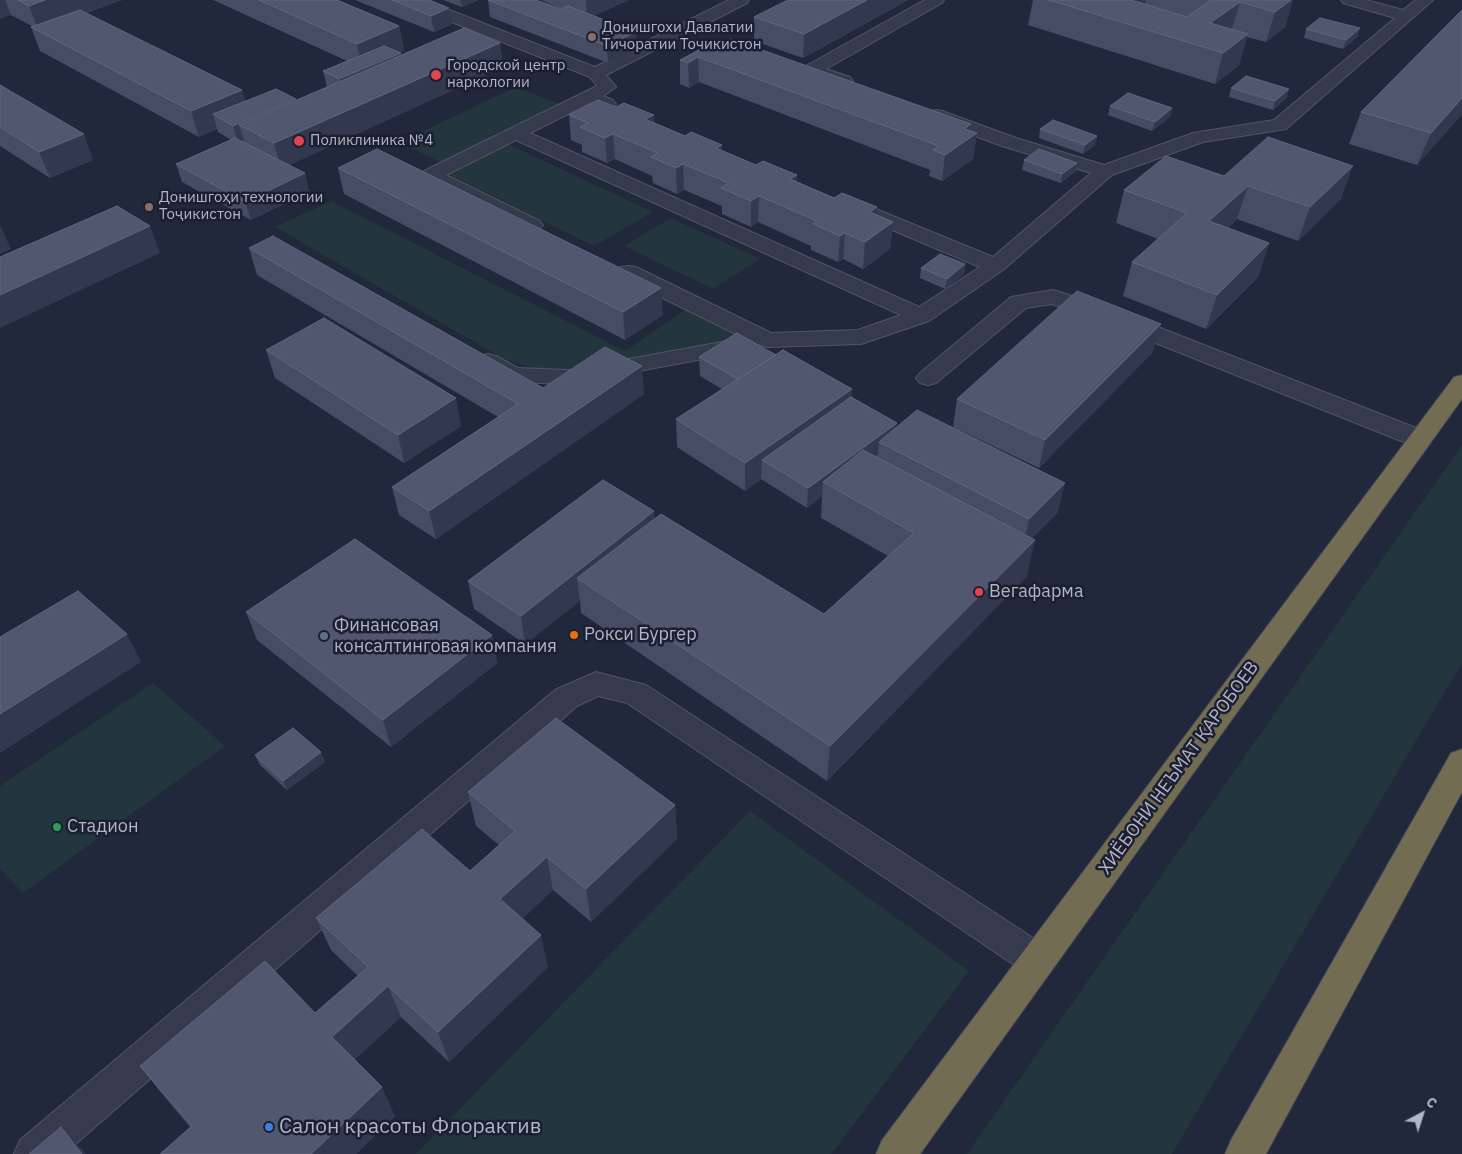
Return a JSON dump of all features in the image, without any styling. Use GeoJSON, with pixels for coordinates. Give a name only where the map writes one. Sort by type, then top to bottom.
{"type":"FeatureCollection","features":[{"type":"Feature","properties":{"kind":"highway","name":"ХИЁБОНИ НЕЪМАТ ҚАРОБОЕВ"},"geometry":{"type":"LineString","coordinates":[[896,1154],[1462,382]]}},
{"type":"Feature","properties":{"kind":"highway"},"geometry":{"type":"LineString","coordinates":[[1245,1154],[1462,762]]}},
{"type":"Feature","properties":{"kind":"street"},"geometry":{"type":"LineString","coordinates":[[410,0],[596,73],[607,87],[431,175],[554,236]]}},
{"type":"Feature","properties":{"kind":"street"},"geometry":{"type":"LineString","coordinates":[[596,73],[741,0]]}},
{"type":"Feature","properties":{"kind":"street"},"geometry":{"type":"LineString","coordinates":[[859,87],[812,70],[936,0]]}},
{"type":"Feature","properties":{"kind":"street"},"geometry":{"type":"LineString","coordinates":[[1349,0],[1406,16]]}},
{"type":"Feature","properties":{"kind":"street"},"geometry":{"type":"LineString","coordinates":[[470,351],[513,375],[569,377],[767,340],[861,337],[921,316],[996,266],[1105,171],[1200,137],[1280,125],[1424,0]]}},
{"type":"Feature","properties":{"kind":"street"},"geometry":{"type":"LineString","coordinates":[[589,97],[625,112]]}},
{"type":"Feature","properties":{"kind":"street"},"geometry":{"type":"LineString","coordinates":[[924,111],[1009,142],[1105,171]]}},
{"type":"Feature","properties":{"kind":"street"},"geometry":{"type":"LineString","coordinates":[[516,134],[921,316]]}},
{"type":"Feature","properties":{"kind":"street"},"geometry":{"type":"LineString","coordinates":[[842,202],[996,266]]}},
{"type":"Feature","properties":{"kind":"street"},"geometry":{"type":"LineString","coordinates":[[608,262],[767,340]]}},
{"type":"Feature","properties":{"kind":"street"},"geometry":{"type":"LineString","coordinates":[[928,378],[1019,302],[1053,297],[1091,308],[1420,439]]}},
{"type":"Feature","properties":{"kind":"street"},"geometry":{"type":"LineString","coordinates":[[34,1154],[566,698],[596,684],[634,693],[1038,961]]}},
{"type":"Feature","properties":{"kind":"shaded area"},"geometry":{"type":"Polygon","coordinates":[[[516,87],[559,104],[442,163],[400,142],[516,87]]]}},
{"type":"Feature","properties":{"kind":"shaded area"},"geometry":{"type":"Polygon","coordinates":[[[506,143],[653,212],[594,246],[446,173],[506,143]]]}},
{"type":"Feature","properties":{"kind":"shaded area"},"geometry":{"type":"Polygon","coordinates":[[[331,201],[625,351],[685,310],[743,338],[583,369],[534,368],[506,360],[275,227],[331,201]]]}},
{"type":"Feature","properties":{"kind":"shaded area"},"geometry":{"type":"Polygon","coordinates":[[[671,218],[760,259],[713,289],[624,246],[671,218]]]}},
{"type":"Feature","properties":{"kind":"shaded area"},"geometry":{"type":"Polygon","coordinates":[[[1462,445],[1462,663],[1172,1154],[967,1154],[1462,445]]]}},
{"type":"Feature","properties":{"kind":"shaded area","name":"Стадион"},"geometry":{"type":"Polygon","coordinates":[[[153,683],[225,746],[23,893],[0,869],[0,786],[153,683]]]}},
{"type":"Feature","properties":{"kind":"shaded area"},"geometry":{"type":"Polygon","coordinates":[[[750,811],[969,971],[831,1154],[416,1154],[750,811]]]}},
{"type":"Feature","properties":{"kind":"building"},"geometry":{"type":"Polygon","coordinates":[[[18,0],[45,0],[29,6],[18,0]]]}},
{"type":"Feature","properties":{"kind":"building"},"geometry":{"type":"Polygon","coordinates":[[[259,0],[337,0],[399,26],[357,44],[259,0]]]}},
{"type":"Feature","properties":{"kind":"building"},"geometry":{"type":"Polygon","coordinates":[[[392,0],[429,0],[449,8],[431,16],[392,0]]]}},
{"type":"Feature","properties":{"kind":"building"},"geometry":{"type":"Polygon","coordinates":[[[488,0],[536,0],[561,9],[568,6],[636,32],[607,46],[488,0]]]}},
{"type":"Feature","properties":{"kind":"building"},"geometry":{"type":"Polygon","coordinates":[[[788,0],[867,0],[804,34],[754,17],[788,0]]]}},
{"type":"Feature","properties":{"kind":"building"},"geometry":{"type":"Polygon","coordinates":[[[1049,0],[1131,0],[1187,17],[1211,0],[1291,0],[1275,12],[1240,2],[1210,23],[1248,34],[1223,53],[1049,0]]]}},
{"type":"Feature","properties":{"kind":"building"},"geometry":{"type":"Polygon","coordinates":[[[80,10],[242,90],[191,111],[31,27],[80,10]]]}},
{"type":"Feature","properties":{"kind":"building"},"geometry":{"type":"Polygon","coordinates":[[[1462,10],[1462,98],[1431,133],[1361,112],[1462,10]]]}},
{"type":"Feature","properties":{"kind":"building"},"geometry":{"type":"Polygon","coordinates":[[[1320,18],[1360,28],[1346,40],[1306,29],[1320,18]]]}},
{"type":"Feature","properties":{"kind":"building"},"geometry":{"type":"Polygon","coordinates":[[[464,28],[500,43],[274,143],[239,125],[464,28]]]}},
{"type":"Feature","properties":{"kind":"building"},"geometry":{"type":"Polygon","coordinates":[[[731,39],[971,124],[964,129],[977,133],[945,155],[933,150],[939,146],[698,57],[688,63],[680,60],[718,40],[725,42],[731,39]]]}},
{"type":"Feature","properties":{"kind":"building"},"geometry":{"type":"Polygon","coordinates":[[[384,46],[401,53],[339,79],[323,71],[384,46]]]}},
{"type":"Feature","properties":{"kind":"building"},"geometry":{"type":"Polygon","coordinates":[[[1246,76],[1289,89],[1275,101],[1231,88],[1246,76]]]}},
{"type":"Feature","properties":{"kind":"building"},"geometry":{"type":"Polygon","coordinates":[[[0,85],[84,134],[39,152],[0,127],[0,85]]]}},
{"type":"Feature","properties":{"kind":"building"},"geometry":{"type":"Polygon","coordinates":[[[276,89],[296,99],[233,126],[213,114],[276,89]]]}},
{"type":"Feature","properties":{"kind":"building"},"geometry":{"type":"Polygon","coordinates":[[[1128,93],[1172,108],[1155,122],[1110,106],[1128,93]]]}},
{"type":"Feature","properties":{"kind":"building"},"geometry":{"type":"Polygon","coordinates":[[[598,100],[616,107],[624,103],[654,115],[645,119],[685,136],[691,132],[722,145],[716,148],[756,165],[763,161],[797,175],[790,179],[834,198],[842,193],[877,207],[870,212],[893,222],[865,242],[845,233],[840,236],[813,224],[817,221],[759,196],[751,201],[721,188],[729,183],[683,164],[676,168],[651,157],[658,153],[613,134],[605,138],[580,127],[588,123],[569,115],[598,100]]]}},
{"type":"Feature","properties":{"kind":"building"},"geometry":{"type":"Polygon","coordinates":[[[1053,120],[1097,136],[1085,145],[1040,129],[1053,120]]]}},
{"type":"Feature","properties":{"kind":"building"},"geometry":{"type":"Polygon","coordinates":[[[1268,137],[1353,166],[1310,207],[1248,186],[1209,221],[1269,243],[1217,295],[1132,262],[1187,213],[1124,190],[1166,156],[1224,176],[1268,137]]]}},
{"type":"Feature","properties":{"kind":"building"},"geometry":{"type":"Polygon","coordinates":[[[235,138],[305,173],[245,202],[176,164],[235,138]]]}},
{"type":"Feature","properties":{"kind":"building"},"geometry":{"type":"Polygon","coordinates":[[[377,149],[661,288],[623,312],[338,168],[377,149]]]}},
{"type":"Feature","properties":{"kind":"building"},"geometry":{"type":"Polygon","coordinates":[[[1039,149],[1077,163],[1062,174],[1024,160],[1039,149]]]}},
{"type":"Feature","properties":{"kind":"building"},"geometry":{"type":"Polygon","coordinates":[[[117,206],[150,226],[0,295],[0,257],[117,206]]]}},
{"type":"Feature","properties":{"kind":"building"},"geometry":{"type":"Polygon","coordinates":[[[273,236],[543,388],[605,347],[642,366],[429,511],[392,487],[518,404],[249,248],[273,236]]]}},
{"type":"Feature","properties":{"kind":"building"},"geometry":{"type":"Polygon","coordinates":[[[940,254],[965,264],[947,279],[921,268],[940,254]]]}},
{"type":"Feature","properties":{"kind":"building"},"geometry":{"type":"Polygon","coordinates":[[[1077,291],[1161,324],[1045,440],[957,399],[1077,291]]]}},
{"type":"Feature","properties":{"kind":"building"},"geometry":{"type":"Polygon","coordinates":[[[324,318],[456,398],[398,435],[266,350],[324,318]]]}},
{"type":"Feature","properties":{"kind":"building"},"geometry":{"type":"Polygon","coordinates":[[[737,333],[776,355],[738,379],[699,357],[737,333]]]}},
{"type":"Feature","properties":{"kind":"building"},"geometry":{"type":"Polygon","coordinates":[[[783,350],[852,389],[745,463],[676,419],[783,350]]]}},
{"type":"Feature","properties":{"kind":"building"},"geometry":{"type":"Polygon","coordinates":[[[851,397],[897,423],[808,488],[762,460],[851,397]]]}},
{"type":"Feature","properties":{"kind":"building"},"geometry":{"type":"Polygon","coordinates":[[[917,410],[1065,483],[1029,519],[879,442],[917,410]]]}},
{"type":"Feature","properties":{"kind":"building"},"geometry":{"type":"Polygon","coordinates":[[[863,450],[1035,540],[830,746],[577,578],[661,514],[824,614],[914,533],[823,482],[863,450]]]}},
{"type":"Feature","properties":{"kind":"building"},"geometry":{"type":"Polygon","coordinates":[[[603,480],[654,511],[521,616],[468,581],[603,480]]]}},
{"type":"Feature","properties":{"kind":"building"},"geometry":{"type":"Polygon","coordinates":[[[355,539],[492,635],[383,720],[246,612],[355,539]]]}},
{"type":"Feature","properties":{"kind":"building"},"geometry":{"type":"Polygon","coordinates":[[[78,591],[127,634],[0,714],[0,637],[78,591]]]}},
{"type":"Feature","properties":{"kind":"building"},"geometry":{"type":"Polygon","coordinates":[[[556,718],[675,805],[586,889],[547,857],[500,899],[541,935],[438,1032],[388,986],[332,1037],[382,1087],[311,1154],[160,1154],[192,1126],[140,1066],[265,961],[315,1013],[368,967],[316,918],[422,829],[470,871],[515,831],[468,792],[556,718]]]}},
{"type":"Feature","properties":{"kind":"building"},"geometry":{"type":"Polygon","coordinates":[[[293,728],[321,752],[283,781],[255,755],[293,728]]]}},
{"type":"Feature","properties":{"kind":"building"},"geometry":{"type":"Polygon","coordinates":[[[61,1127],[82,1154],[29,1154],[61,1127]]]}},
{"type":"Feature","properties":{"kind":"place","name":"Донишгохи Давлатии Тичоратии Точикистон"},"geometry":{"type":"Point","coordinates":[592,37]}},
{"type":"Feature","properties":{"kind":"place","name":"Городской центр наркологии"},"geometry":{"type":"Point","coordinates":[436,75]}},
{"type":"Feature","properties":{"kind":"place","name":"Поликлиника №4"},"geometry":{"type":"Point","coordinates":[299,141]}},
{"type":"Feature","properties":{"kind":"place","name":"Донишгоҳи технологии Тоҷикистон"},"geometry":{"type":"Point","coordinates":[149,207]}},
{"type":"Feature","properties":{"kind":"place","name":"Вегафарма"},"geometry":{"type":"Point","coordinates":[979,592]}},
{"type":"Feature","properties":{"kind":"place","name":"Рокси Бургер"},"geometry":{"type":"Point","coordinates":[574,635]}},
{"type":"Feature","properties":{"kind":"place","name":"Финансовая консалтинговая компания"},"geometry":{"type":"Point","coordinates":[324,636]}},
{"type":"Feature","properties":{"kind":"place","name":"Стадион"},"geometry":{"type":"Point","coordinates":[57,827]}},
{"type":"Feature","properties":{"kind":"place","name":"Салон красоты Флорактив"},"geometry":{"type":"Point","coordinates":[269,1127]}}]}
